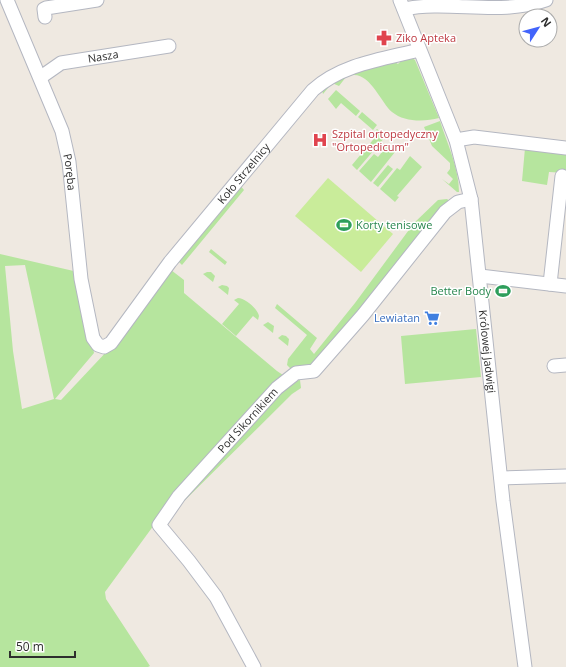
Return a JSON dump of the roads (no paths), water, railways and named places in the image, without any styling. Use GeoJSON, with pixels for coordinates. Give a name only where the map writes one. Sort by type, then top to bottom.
{"type":"FeatureCollection","features":[{"type":"Feature","properties":{"kind":"street","name":"Poręba"},"geometry":{"type":"LineString","coordinates":[[8,0],[41,76],[62,131],[69,162],[81,279],[93,338],[98,345],[104,347]]}},
{"type":"Feature","properties":{"kind":"street"},"geometry":{"type":"LineString","coordinates":[[45,17],[44,10],[46,8],[97,0]]}},
{"type":"Feature","properties":{"kind":"street"},"geometry":{"type":"LineString","coordinates":[[402,4],[419,6],[508,6],[546,0]]}},
{"type":"Feature","properties":{"kind":"street","name":"Królowej Jadwigi"},"geometry":{"type":"LineString","coordinates":[[402,4],[456,140],[471,198],[501,478],[525,667]]}},
{"type":"Feature","properties":{"kind":"street","name":"Nasza"},"geometry":{"type":"LineString","coordinates":[[41,76],[61,63],[170,46]]}},
{"type":"Feature","properties":{"kind":"street","name":"Koło Strzelnicy"},"geometry":{"type":"LineString","coordinates":[[104,347],[111,343],[170,262],[313,90],[322,82],[344,71],[419,50]]}},
{"type":"Feature","properties":{"kind":"street"},"geometry":{"type":"LineString","coordinates":[[456,140],[474,137],[566,148]]}},
{"type":"Feature","properties":{"kind":"street"},"geometry":{"type":"LineString","coordinates":[[550,284],[562,176]]}},
{"type":"Feature","properties":{"kind":"street","name":"Pod Sikornikiem"},"geometry":{"type":"LineString","coordinates":[[254,667],[219,602],[190,561],[159,525],[179,496],[277,388],[296,373],[314,371],[363,315],[445,212],[458,202],[471,198]]}},
{"type":"Feature","properties":{"kind":"street"},"geometry":{"type":"LineString","coordinates":[[480,276],[566,286]]}},
{"type":"Feature","properties":{"kind":"street"},"geometry":{"type":"LineString","coordinates":[[501,478],[566,476]]}},
{"type":"Feature","properties":{"kind":"place","name":"Ziko Apteka"},"geometry":{"type":"Point","coordinates":[384,38]}},
{"type":"Feature","properties":{"kind":"place","name":"Szpital ortopedyczny \"Ortopedicum\""},"geometry":{"type":"Point","coordinates":[320,140]}},
{"type":"Feature","properties":{"kind":"place","name":"Korty tenisowe"},"geometry":{"type":"Point","coordinates":[344,225]}},
{"type":"Feature","properties":{"kind":"place","name":"Better Body"},"geometry":{"type":"Point","coordinates":[503,291]}},
{"type":"Feature","properties":{"kind":"place","name":"Lewiatan"},"geometry":{"type":"Point","coordinates":[432,318]}}]}
